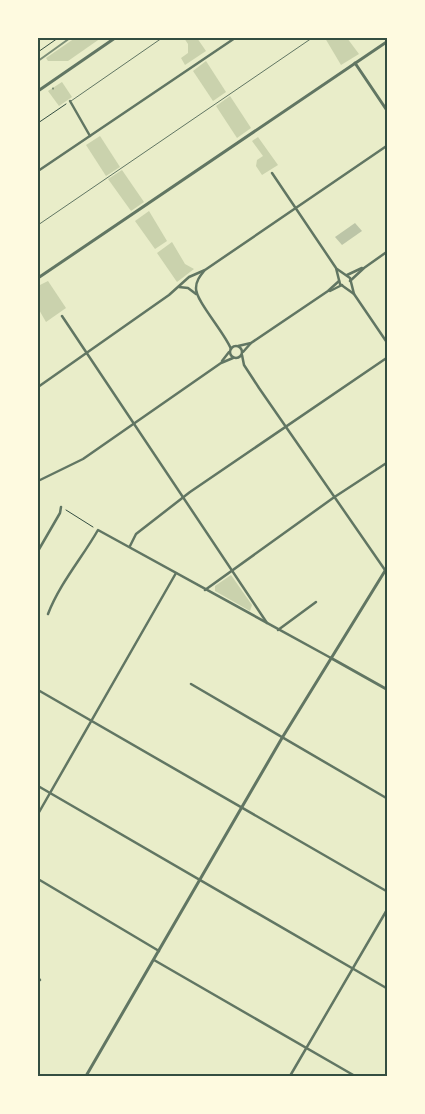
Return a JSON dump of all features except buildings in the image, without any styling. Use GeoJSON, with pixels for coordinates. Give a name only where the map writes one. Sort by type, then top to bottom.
{"type":"FeatureCollection","features":[{"type":"Feature","properties":{"kind":"street"},"geometry":{"type":"LineString","coordinates":[[38,91],[115,38]]}},
{"type":"Feature","properties":{"kind":"street"},"geometry":{"type":"LineString","coordinates":[[38,172],[235,38]]}},
{"type":"Feature","properties":{"kind":"street"},"geometry":{"type":"LineString","coordinates":[[38,278],[388,41]]}},
{"type":"Feature","properties":{"kind":"street"},"geometry":{"type":"LineString","coordinates":[[355,63],[388,112]]}},
{"type":"Feature","properties":{"kind":"street"},"geometry":{"type":"LineString","coordinates":[[70,102],[90,136]]}},
{"type":"Feature","properties":{"kind":"street"},"geometry":{"type":"LineString","coordinates":[[38,387],[178,287],[189,277],[205,270],[388,145]]}},
{"type":"Feature","properties":{"kind":"street"},"geometry":{"type":"LineString","coordinates":[[272,173],[336,268],[339,280],[343,286],[354,294]]}},
{"type":"Feature","properties":{"kind":"street"},"geometry":{"type":"LineString","coordinates":[[328,291],[343,286],[364,268],[388,252]]}},
{"type":"Feature","properties":{"kind":"street"},"geometry":{"type":"LineString","coordinates":[[336,268],[346,275],[354,294],[388,344]]}},
{"type":"Feature","properties":{"kind":"street"},"geometry":{"type":"LineString","coordinates":[[38,481],[83,459],[221,363],[242,354],[250,343],[328,291],[346,275],[364,268]]}},
{"type":"Feature","properties":{"kind":"street"},"geometry":{"type":"LineString","coordinates":[[196,294],[197,282],[205,270]]}},
{"type":"Feature","properties":{"kind":"street"},"geometry":{"type":"LineString","coordinates":[[178,287],[188,288],[196,294],[228,340],[237,346],[242,354],[244,365]]}},
{"type":"Feature","properties":{"kind":"street"},"geometry":{"type":"LineString","coordinates":[[62,316],[267,623]]}},
{"type":"Feature","properties":{"kind":"street"},"geometry":{"type":"LineString","coordinates":[[86,1076],[282,738],[386,568],[333,498],[244,365],[234,358],[228,340]]}},
{"type":"Feature","properties":{"kind":"street"},"geometry":{"type":"LineString","coordinates":[[221,363],[230,350],[250,343]]}},
{"type":"Feature","properties":{"kind":"street"},"geometry":{"type":"LineString","coordinates":[[129,546],[136,534],[184,497],[388,357]]}},
{"type":"Feature","properties":{"kind":"street"},"geometry":{"type":"LineString","coordinates":[[205,590],[333,498],[388,462]]}},
{"type":"Feature","properties":{"kind":"street"},"geometry":{"type":"LineString","coordinates":[[38,551],[62,508]]}},
{"type":"Feature","properties":{"kind":"street"},"geometry":{"type":"LineString","coordinates":[[48,614],[61,588],[83,557],[98,530],[388,690]]}},
{"type":"Feature","properties":{"kind":"street"},"geometry":{"type":"LineString","coordinates":[[38,814],[176,573]]}},
{"type":"Feature","properties":{"kind":"street"},"geometry":{"type":"LineString","coordinates":[[278,630],[316,602]]}},
{"type":"Feature","properties":{"kind":"street"},"geometry":{"type":"LineString","coordinates":[[191,684],[388,799]]}},
{"type":"Feature","properties":{"kind":"street"},"geometry":{"type":"LineString","coordinates":[[38,690],[388,892]]}},
{"type":"Feature","properties":{"kind":"street"},"geometry":{"type":"LineString","coordinates":[[38,786],[388,989]]}},
{"type":"Feature","properties":{"kind":"street"},"geometry":{"type":"LineString","coordinates":[[38,879],[159,951]]}},
{"type":"Feature","properties":{"kind":"street"},"geometry":{"type":"LineString","coordinates":[[290,1076],[388,908]]}},
{"type":"Feature","properties":{"kind":"street"},"geometry":{"type":"LineString","coordinates":[[154,960],[355,1076]]}},
{"type":"Feature","properties":{"kind":"lane"},"geometry":{"type":"LineString","coordinates":[[70,102],[162,38]]}},
{"type":"Feature","properties":{"kind":"lane"},"geometry":{"type":"LineString","coordinates":[[38,225],[312,38]]}},
{"type":"Feature","properties":{"kind":"path"},"geometry":{"type":"LineString","coordinates":[[38,52],[58,38]]}},
{"type":"Feature","properties":{"kind":"path"},"geometry":{"type":"LineString","coordinates":[[38,123],[70,102]]}},
{"type":"Feature","properties":{"kind":"path"},"geometry":{"type":"LineString","coordinates":[[62,508],[93,527]]}},
{"type":"Feature","properties":{"kind":"green space"},"geometry":{"type":"Polygon","coordinates":[[[75,38],[101,38],[68,61],[48,61],[46,58],[75,38]]]}},
{"type":"Feature","properties":{"kind":"green space"},"geometry":{"type":"Polygon","coordinates":[[[184,38],[197,38],[206,51],[185,65],[181,58],[188,53],[188,44],[184,38]]]}},
{"type":"Feature","properties":{"kind":"green space"},"geometry":{"type":"Polygon","coordinates":[[[325,38],[347,38],[359,54],[341,65],[325,38]]]}},
{"type":"Feature","properties":{"kind":"green space"},"geometry":{"type":"Polygon","coordinates":[[[206,61],[226,92],[213,101],[193,71],[206,61]]]}},
{"type":"Feature","properties":{"kind":"green space"},"geometry":{"type":"Polygon","coordinates":[[[62,82],[72,97],[59,106],[48,91],[62,82]]]}},
{"type":"Feature","properties":{"kind":"green space"},"geometry":{"type":"Polygon","coordinates":[[[230,96],[251,128],[237,138],[216,106],[230,96]]]}},
{"type":"Feature","properties":{"kind":"green space"},"geometry":{"type":"Polygon","coordinates":[[[100,136],[120,167],[106,176],[86,145],[100,136]]]}},
{"type":"Feature","properties":{"kind":"green space"},"geometry":{"type":"Polygon","coordinates":[[[258,137],[278,165],[262,175],[256,166],[257,160],[263,156],[252,141],[258,137]]]}},
{"type":"Feature","properties":{"kind":"green space"},"geometry":{"type":"Polygon","coordinates":[[[122,170],[144,202],[131,211],[108,179],[122,170]]]}},
{"type":"Feature","properties":{"kind":"green space"},"geometry":{"type":"Polygon","coordinates":[[[149,211],[167,241],[155,249],[135,221],[149,211]]]}},
{"type":"Feature","properties":{"kind":"green space"},"geometry":{"type":"Polygon","coordinates":[[[172,242],[185,264],[194,269],[177,282],[157,253],[172,242]]]}},
{"type":"Feature","properties":{"kind":"green space"},"geometry":{"type":"Polygon","coordinates":[[[48,281],[66,308],[46,322],[38,308],[38,286],[48,281]]]}},
{"type":"Feature","properties":{"kind":"green space"},"geometry":{"type":"Polygon","coordinates":[[[231,575],[252,605],[250,611],[215,591],[215,586],[231,575]]]}},
{"type":"Feature","properties":{"kind":"railway"},"geometry":{"type":"LineString","coordinates":[[38,61],[70,38]]}}]}
